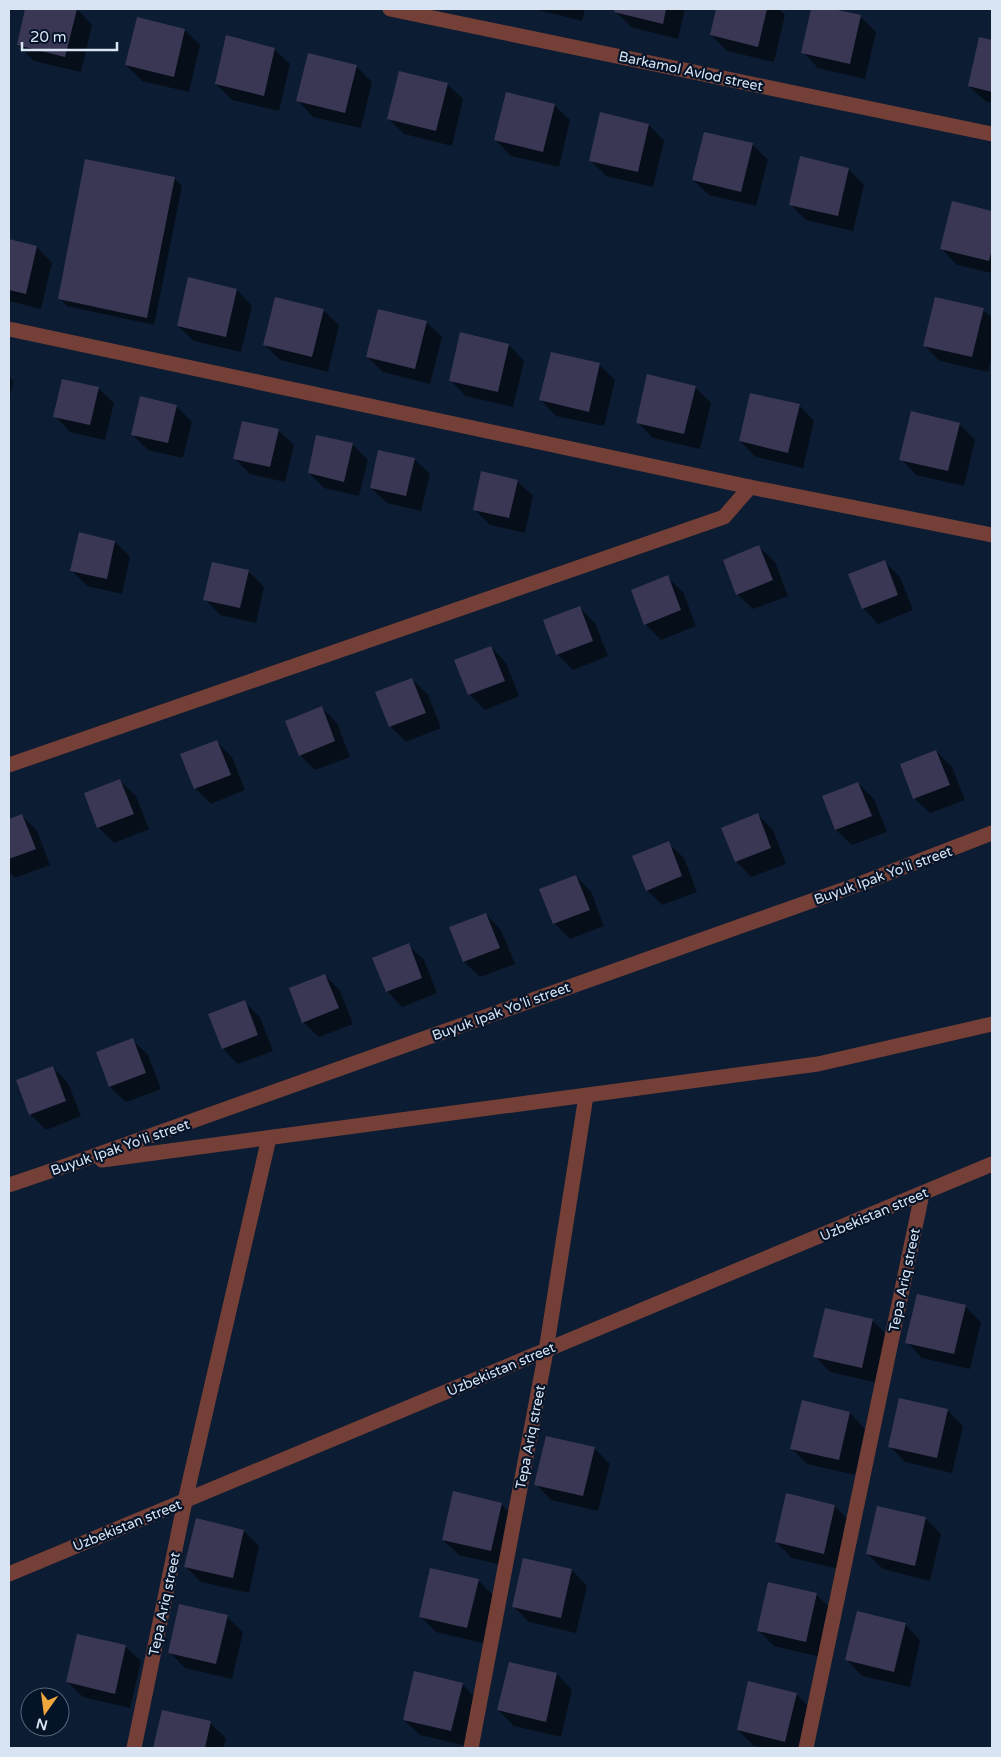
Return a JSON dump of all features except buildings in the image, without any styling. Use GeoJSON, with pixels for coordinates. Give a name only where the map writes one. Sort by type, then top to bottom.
{"type":"FeatureCollection","features":[{"type":"Feature","properties":{"kind":"street","name":"Barkamol Avlod street"},"geometry":{"type":"LineString","coordinates":[[390,9],[992,134]]}},
{"type":"Feature","properties":{"kind":"street"},"geometry":{"type":"LineString","coordinates":[[9,329],[750,487],[992,535]]}},
{"type":"Feature","properties":{"kind":"street"},"geometry":{"type":"LineString","coordinates":[[9,765],[724,517],[750,487]]}},
{"type":"Feature","properties":{"kind":"street","name":"Buyuk Ipak Yo'li street"},"geometry":{"type":"LineString","coordinates":[[9,1185],[843,890],[992,833]]}},
{"type":"Feature","properties":{"kind":"street"},"geometry":{"type":"LineString","coordinates":[[70,1164],[818,1064],[992,1024]]}},
{"type":"Feature","properties":{"kind":"street","name":"Tepa Ariq street"},"geometry":{"type":"LineString","coordinates":[[471,1748],[546,1351],[586,1096]]}},
{"type":"Feature","properties":{"kind":"street","name":"Tepa Ariq street"},"geometry":{"type":"LineString","coordinates":[[134,1748],[185,1501],[269,1138]]}},
{"type":"Feature","properties":{"kind":"street","name":"Uzbekistan street"},"geometry":{"type":"LineString","coordinates":[[9,1574],[992,1164]]}},
{"type":"Feature","properties":{"kind":"street","name":"Tepa Ariq street"},"geometry":{"type":"LineString","coordinates":[[806,1748],[922,1194]]}}]}
